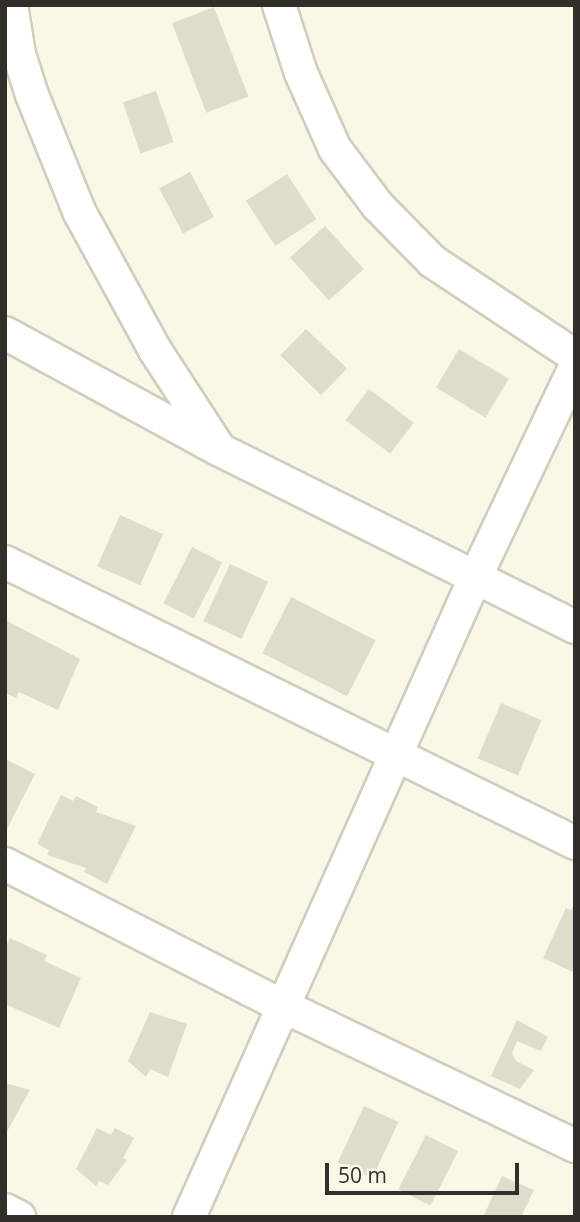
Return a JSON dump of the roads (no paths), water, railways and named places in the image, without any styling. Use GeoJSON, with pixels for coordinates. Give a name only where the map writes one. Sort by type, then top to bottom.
{"type":"FeatureCollection","features":[{"type":"Feature","properties":{"kind":"street"},"geometry":{"type":"LineString","coordinates":[[10,5],[12,56],[80,214],[155,350],[220,450]]}},
{"type":"Feature","properties":{"kind":"street"},"geometry":{"type":"LineString","coordinates":[[279,5],[301,73],[335,149],[378,206],[432,261],[575,356]]}},
{"type":"Feature","properties":{"kind":"street"},"geometry":{"type":"LineString","coordinates":[[5,333],[220,450],[575,626]]}},
{"type":"Feature","properties":{"kind":"street"},"geometry":{"type":"LineString","coordinates":[[189,1217],[475,578],[575,367]]}},
{"type":"Feature","properties":{"kind":"street"},"geometry":{"type":"LineString","coordinates":[[5,562],[395,757],[575,843]]}},
{"type":"Feature","properties":{"kind":"street"},"geometry":{"type":"LineString","coordinates":[[5,864],[284,1006],[575,1146]]}},
{"type":"Feature","properties":{"kind":"street"},"geometry":{"type":"LineString","coordinates":[[5,1210],[19,1217]]}}]}
